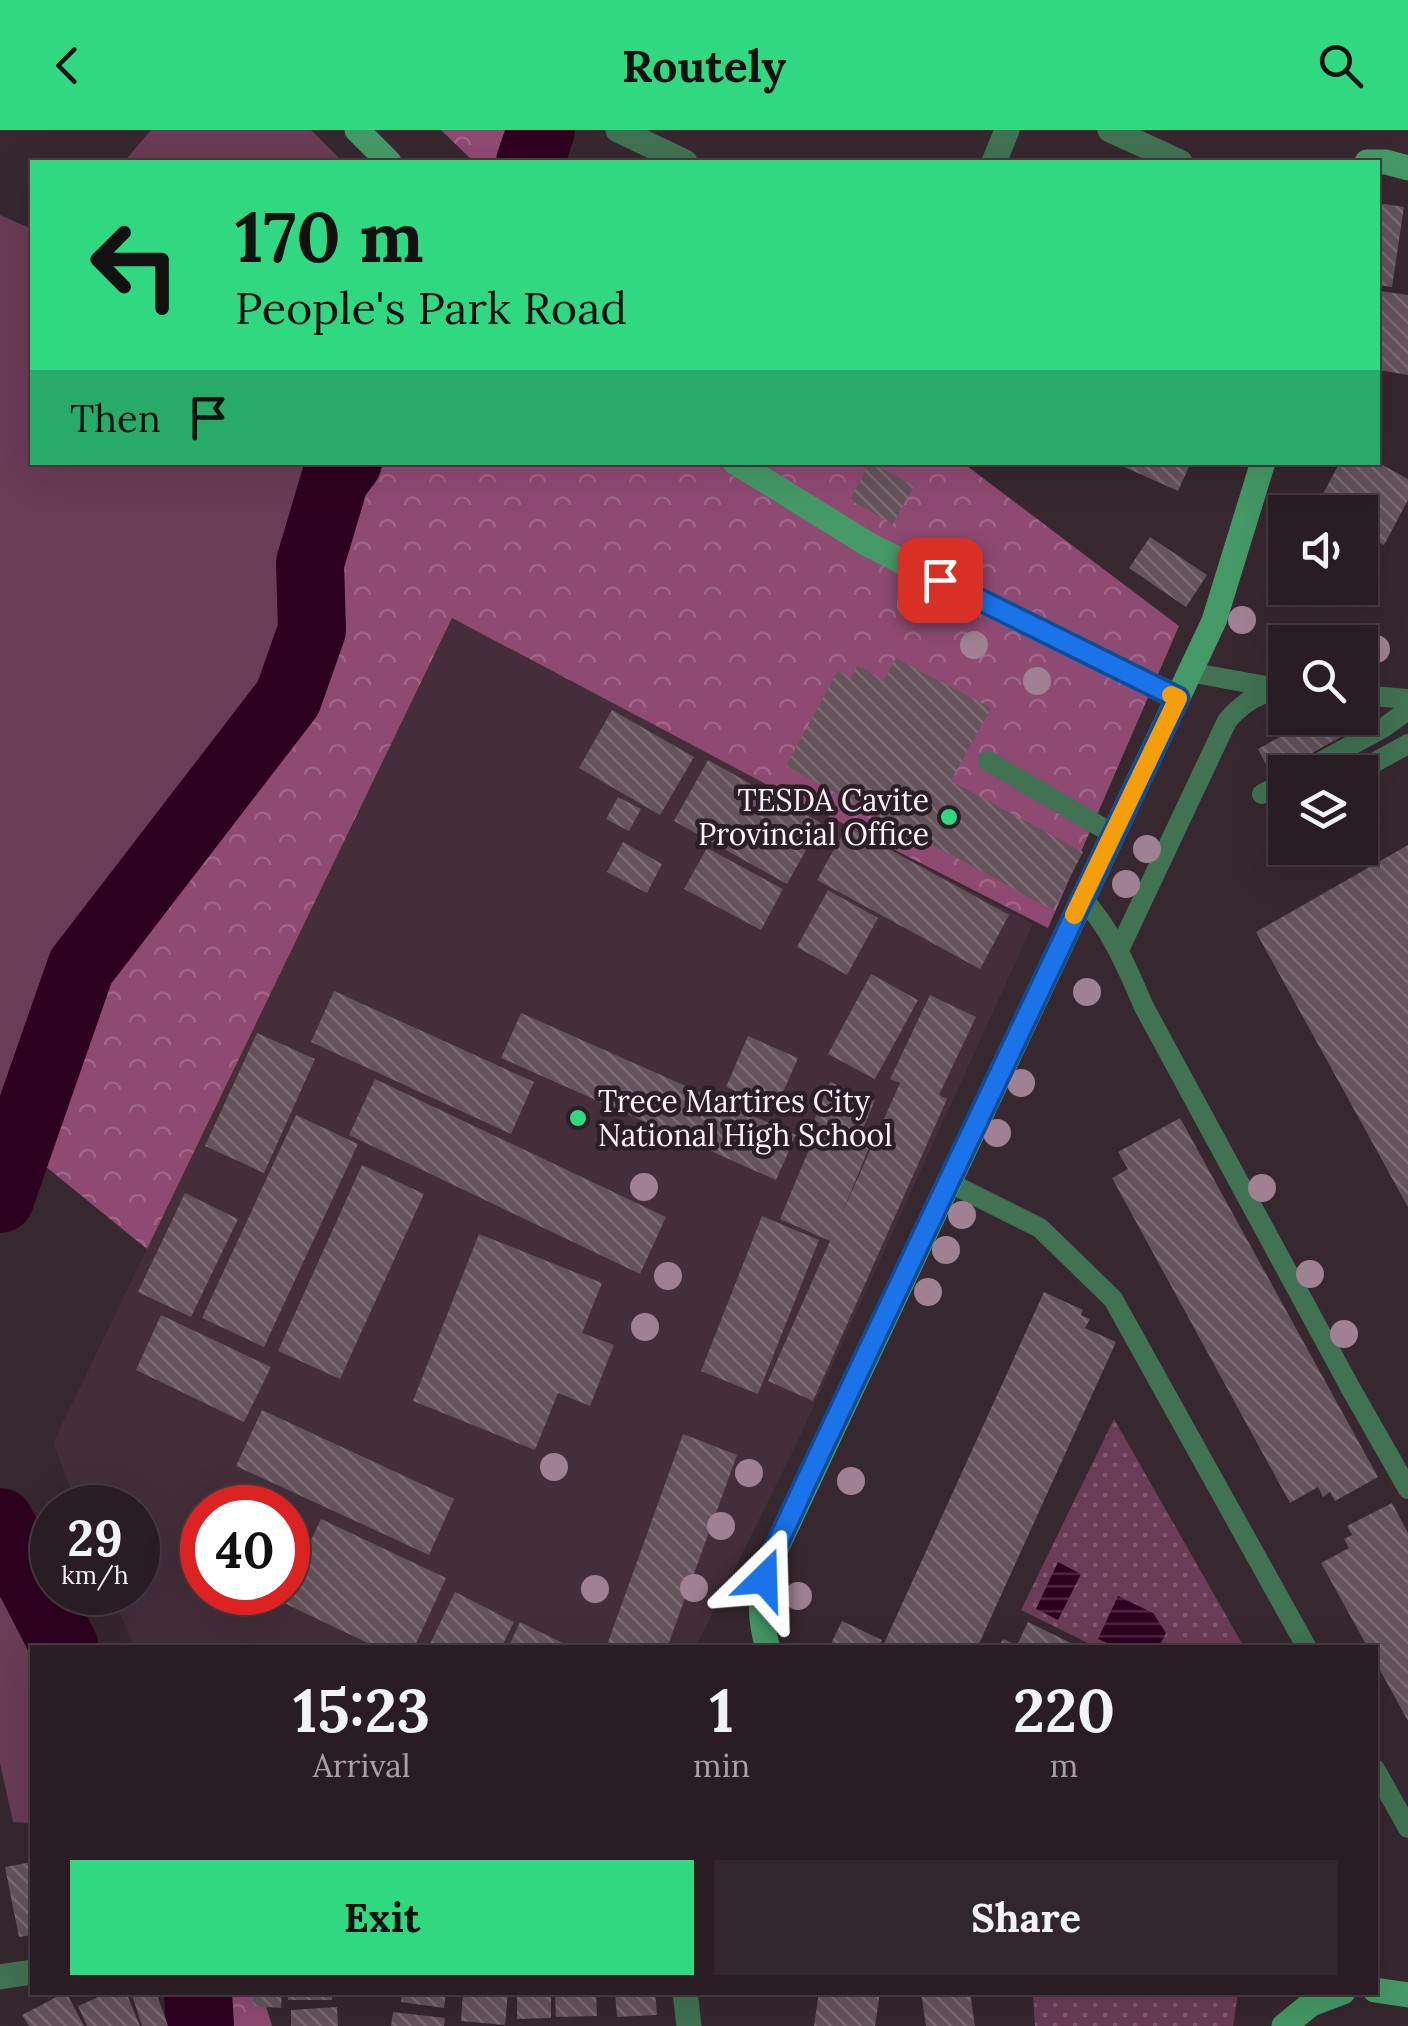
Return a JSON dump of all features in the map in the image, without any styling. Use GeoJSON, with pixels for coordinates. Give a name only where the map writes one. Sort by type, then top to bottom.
{"type":"FeatureCollection","features":[{"type":"Feature","properties":{"kind":"street"},"geometry":{"type":"LineString","coordinates":[[357,130],[387,160]]}},
{"type":"Feature","properties":{"kind":"street"},"geometry":{"type":"LineString","coordinates":[[618,130],[681,160]]}},
{"type":"Feature","properties":{"kind":"street"},"geometry":{"type":"LineString","coordinates":[[995,160],[1007,130]]}},
{"type":"Feature","properties":{"kind":"street"},"geometry":{"type":"LineString","coordinates":[[1110,130],[1176,160]]}},
{"type":"Feature","properties":{"kind":"street"},"geometry":{"type":"LineString","coordinates":[[1380,162],[1408,168]]}},
{"type":"Feature","properties":{"kind":"street"},"geometry":{"type":"LineString","coordinates":[[740,465],[871,546],[1178,698]]}},
{"type":"Feature","properties":{"kind":"street"},"geometry":{"type":"LineString","coordinates":[[767,1645],[760,1612],[767,1568],[1214,620],[1262,465]]}},
{"type":"Feature","properties":{"kind":"street"},"geometry":{"type":"LineString","coordinates":[[0,1977],[30,1972]]}},
{"type":"Feature","properties":{"kind":"street"},"geometry":{"type":"LineString","coordinates":[[1378,1990],[1408,1995]]}},
{"type":"Feature","properties":{"kind":"street"},"geometry":{"type":"LineString","coordinates":[[685,1995],[688,2026]]}},
{"type":"Feature","properties":{"kind":"street"},"geometry":{"type":"LineString","coordinates":[[1284,2026],[1326,1995]]}},
{"type":"Feature","properties":{"kind":"lane"},"geometry":{"type":"LineString","coordinates":[[1190,672],[1268,686]]}},
{"type":"Feature","properties":{"kind":"lane"},"geometry":{"type":"LineString","coordinates":[[1118,950],[1227,721],[1252,698],[1268,693]]}},
{"type":"Feature","properties":{"kind":"lane"},"geometry":{"type":"LineString","coordinates":[[1378,696],[1408,699]]}},
{"type":"Feature","properties":{"kind":"lane"},"geometry":{"type":"LineString","coordinates":[[1333,755],[1408,710]]}},
{"type":"Feature","properties":{"kind":"lane"},"geometry":{"type":"LineString","coordinates":[[1383,728],[1408,740]]}},
{"type":"Feature","properties":{"kind":"lane"},"geometry":{"type":"LineString","coordinates":[[1378,758],[1408,740]]}},
{"type":"Feature","properties":{"kind":"lane"},"geometry":{"type":"LineString","coordinates":[[988,761],[1113,834]]}},
{"type":"Feature","properties":{"kind":"lane"},"geometry":{"type":"LineString","coordinates":[[1262,794],[1268,791]]}},
{"type":"Feature","properties":{"kind":"lane"},"geometry":{"type":"LineString","coordinates":[[1082,898],[1100,917],[1153,1025],[1408,1489]]}},
{"type":"Feature","properties":{"kind":"lane"},"geometry":{"type":"LineString","coordinates":[[948,1182],[1040,1228],[1113,1298],[1305,1645]]}},
{"type":"Feature","properties":{"kind":"lane"},"geometry":{"type":"LineString","coordinates":[[1378,1774],[1408,1828]]}},
{"type":"Feature","properties":{"kind":"shaded area"},"geometry":{"type":"Polygon","coordinates":[[[151,130],[311,130],[341,160],[126,160],[151,130]]]}},
{"type":"Feature","properties":{"kind":"shaded area"},"geometry":{"type":"Polygon","coordinates":[[[0,215],[30,228],[30,465],[339,465],[331,476],[303,557],[304,631],[280,692],[71,960],[0,1166],[0,215]]]}},
{"type":"Feature","properties":{"kind":"shaded area","name":"Trece Martires City National High School"},"geometry":{"type":"Polygon","coordinates":[[[452,618],[1033,924],[796,1445],[697,1645],[133,1645],[121,1615],[160,1615],[160,1485],[69,1485],[53,1443],[452,618]]]}},
{"type":"Feature","properties":{"kind":"shaded area"},"geometry":{"type":"Polygon","coordinates":[[[1114,1419],[1243,1645],[1092,1645],[1021,1610],[1114,1419]]]}},
{"type":"Feature","properties":{"kind":"shaded area"},"geometry":{"type":"Polygon","coordinates":[[[0,1539],[30,1596],[30,1615],[40,1615],[56,1645],[30,1645],[30,1823],[13,1822],[0,1763],[0,1539]]]}},
{"type":"Feature","properties":{"kind":"shaded area"},"geometry":{"type":"Polygon","coordinates":[[[1058,1562],[1081,1574],[1058,1620],[1036,1609],[1058,1562]]]}},
{"type":"Feature","properties":{"kind":"shaded area"},"geometry":{"type":"Polygon","coordinates":[[[1118,1596],[1153,1613],[1166,1633],[1160,1645],[1112,1645],[1098,1639],[1118,1596]]]}},
{"type":"Feature","properties":{"kind":"shaded area"},"geometry":{"type":"Polygon","coordinates":[[[1033,1995],[1238,1995],[1233,2026],[1035,2026],[1033,1995]]]}},
{"type":"Feature","properties":{"kind":"green space"},"geometry":{"type":"Polygon","coordinates":[[[441,130],[544,130],[541,160],[472,160],[441,130]]]}},
{"type":"Feature","properties":{"kind":"green space"},"geometry":{"type":"Polygon","coordinates":[[[364,465],[966,465],[1179,626],[1048,928],[452,618],[147,1249],[29,1153],[90,979],[300,708],[327,616],[327,547],[344,493],[364,465]]]}},
{"type":"Feature","properties":{"kind":"green space"},"geometry":{"type":"Polygon","coordinates":[[[167,1995],[263,1995],[272,2026],[178,2026],[167,1995]]]}},
{"type":"Feature","properties":{"kind":"building"},"geometry":{"type":"Polygon","coordinates":[[[1380,203],[1404,207],[1392,287],[1380,285],[1380,203]]]}},
{"type":"Feature","properties":{"kind":"building"},"geometry":{"type":"Polygon","coordinates":[[[1380,291],[1408,295],[1408,375],[1380,370],[1380,291]]]}},
{"type":"Feature","properties":{"kind":"building"},"geometry":{"type":"Polygon","coordinates":[[[1380,464],[1408,479],[1408,500],[1384,545],[1378,542],[1378,495],[1322,495],[1338,465],[1380,464]]]}},
{"type":"Feature","properties":{"kind":"building"},"geometry":{"type":"Polygon","coordinates":[[[868,465],[914,486],[893,524],[850,500],[868,465]]]}},
{"type":"Feature","properties":{"kind":"building"},"geometry":{"type":"Polygon","coordinates":[[[1120,465],[1190,465],[1178,491],[1120,465]]]}},
{"type":"Feature","properties":{"kind":"building"},"geometry":{"type":"Polygon","coordinates":[[[1150,537],[1207,575],[1186,607],[1129,568],[1150,537]]]}},
{"type":"Feature","properties":{"kind":"building","name":"TESDA Cavite Provincial Office"},"geometry":{"type":"Polygon","coordinates":[[[896,658],[991,708],[951,781],[1083,852],[1053,910],[786,766],[838,670],[851,678],[857,665],[884,680],[896,658]]]}},
{"type":"Feature","properties":{"kind":"building"},"geometry":{"type":"Polygon","coordinates":[[[612,710],[694,757],[660,815],[579,768],[612,710]]]}},
{"type":"Feature","properties":{"kind":"building"},"geometry":{"type":"Polygon","coordinates":[[[1283,735],[1344,735],[1309,755],[1268,755],[1268,768],[1258,749],[1283,735]]]}},
{"type":"Feature","properties":{"kind":"building"},"geometry":{"type":"Polygon","coordinates":[[[708,760],[821,823],[787,884],[674,821],[708,760]]]}},
{"type":"Feature","properties":{"kind":"building"},"geometry":{"type":"Polygon","coordinates":[[[618,797],[641,809],[629,831],[606,819],[618,797]]]}},
{"type":"Feature","properties":{"kind":"building"},"geometry":{"type":"Polygon","coordinates":[[[847,826],[1009,915],[980,969],[817,880],[847,826]]]}},
{"type":"Feature","properties":{"kind":"building"},"geometry":{"type":"Polygon","coordinates":[[[623,842],[662,864],[647,893],[607,872],[623,842]]]}},
{"type":"Feature","properties":{"kind":"building"},"geometry":{"type":"Polygon","coordinates":[[[1408,845],[1408,1207],[1256,932],[1408,845]]]}},
{"type":"Feature","properties":{"kind":"building"},"geometry":{"type":"Polygon","coordinates":[[[707,848],[783,889],[761,930],[684,889],[707,848]]]}},
{"type":"Feature","properties":{"kind":"building"},"geometry":{"type":"Polygon","coordinates":[[[828,890],[878,918],[847,975],[797,947],[828,890]]]}},
{"type":"Feature","properties":{"kind":"building"},"geometry":{"type":"Polygon","coordinates":[[[871,974],[918,1000],[875,1079],[828,1054],[871,974]]]}},
{"type":"Feature","properties":{"kind":"building"},"geometry":{"type":"Polygon","coordinates":[[[334,991],[534,1082],[511,1134],[311,1042],[334,991]]]}},
{"type":"Feature","properties":{"kind":"building"},"geometry":{"type":"Polygon","coordinates":[[[930,995],[976,1017],[939,1095],[947,1099],[813,1401],[768,1381],[830,1241],[780,1219],[820,1123],[814,1121],[830,1082],[875,1100],[859,1138],[871,1143],[840,1218],[900,1083],[890,1079],[930,995]]]}},
{"type":"Feature","properties":{"kind":"building"},"geometry":{"type":"Polygon","coordinates":[[[521,1013],[796,1135],[776,1180],[501,1058],[521,1013]]]}},
{"type":"Feature","properties":{"kind":"building"},"geometry":{"type":"Polygon","coordinates":[[[257,1033],[315,1059],[264,1173],[205,1146],[257,1033]]]}},
{"type":"Feature","properties":{"kind":"building"},"geometry":{"type":"Polygon","coordinates":[[[748,1036],[798,1058],[776,1108],[726,1087],[748,1036]]]}},
{"type":"Feature","properties":{"kind":"building"},"geometry":{"type":"Polygon","coordinates":[[[375,1079],[666,1217],[640,1274],[349,1135],[375,1079]]]}},
{"type":"Feature","properties":{"kind":"building"},"geometry":{"type":"Polygon","coordinates":[[[296,1115],[358,1144],[264,1347],[202,1318],[296,1115]]]}},
{"type":"Feature","properties":{"kind":"building"},"geometry":{"type":"Polygon","coordinates":[[[1180,1118],[1378,1477],[1335,1501],[1330,1492],[1323,1497],[1318,1487],[1290,1503],[1112,1178],[1128,1169],[1118,1152],[1180,1118]]]}},
{"type":"Feature","properties":{"kind":"building"},"geometry":{"type":"Polygon","coordinates":[[[362,1165],[424,1194],[340,1379],[278,1351],[362,1165]]]}},
{"type":"Feature","properties":{"kind":"building"},"geometry":{"type":"Polygon","coordinates":[[[185,1193],[238,1219],[191,1317],[138,1292],[185,1193]]]}},
{"type":"Feature","properties":{"kind":"building"},"geometry":{"type":"Polygon","coordinates":[[[762,1216],[819,1240],[758,1394],[701,1371],[762,1216]]]}},
{"type":"Feature","properties":{"kind":"building"},"geometry":{"type":"Polygon","coordinates":[[[479,1234],[602,1283],[582,1333],[614,1345],[590,1406],[558,1393],[535,1450],[413,1401],[479,1234]]]}},
{"type":"Feature","properties":{"kind":"building"},"geometry":{"type":"Polygon","coordinates":[[[1044,1292],[1083,1310],[1081,1315],[1090,1319],[1085,1328],[1116,1342],[978,1645],[883,1645],[1044,1292]]]}},
{"type":"Feature","properties":{"kind":"building"},"geometry":{"type":"Polygon","coordinates":[[[161,1315],[271,1367],[244,1422],[136,1370],[161,1315]]]}},
{"type":"Feature","properties":{"kind":"building"},"geometry":{"type":"Polygon","coordinates":[[[262,1410],[454,1499],[429,1555],[310,1500],[310,1485],[277,1485],[236,1466],[262,1410]]]}},
{"type":"Feature","properties":{"kind":"building"},"geometry":{"type":"Polygon","coordinates":[[[683,1434],[737,1455],[668,1645],[607,1645],[683,1434]]]}},
{"type":"Feature","properties":{"kind":"building"},"geometry":{"type":"Polygon","coordinates":[[[1392,1503],[1408,1533],[1408,1721],[1378,1666],[1378,1645],[1366,1645],[1321,1563],[1349,1548],[1344,1539],[1352,1535],[1347,1526],[1392,1503]]]}},
{"type":"Feature","properties":{"kind":"building"},"geometry":{"type":"Polygon","coordinates":[[[321,1519],[446,1578],[415,1645],[372,1645],[309,1615],[310,1542],[321,1519]]]}},
{"type":"Feature","properties":{"kind":"building"},"geometry":{"type":"Polygon","coordinates":[[[455,1592],[514,1622],[502,1645],[429,1645],[455,1592]]]}},
{"type":"Feature","properties":{"kind":"building"},"geometry":{"type":"Polygon","coordinates":[[[842,1621],[882,1640],[880,1645],[830,1645],[842,1621]]]}},
{"type":"Feature","properties":{"kind":"building"},"geometry":{"type":"Polygon","coordinates":[[[520,1622],[567,1645],[509,1645],[520,1622]]]}},
{"type":"Feature","properties":{"kind":"building"},"geometry":{"type":"Polygon","coordinates":[[[1028,1622],[1075,1645],[1017,1645],[1028,1622]]]}},
{"type":"Feature","properties":{"kind":"building"},"geometry":{"type":"Polygon","coordinates":[[[30,1862],[30,1935],[19,1937],[5,1867],[30,1862]]]}},
{"type":"Feature","properties":{"kind":"building"},"geometry":{"type":"Polygon","coordinates":[[[68,1995],[84,2026],[29,2026],[22,2015],[68,1995]]]}},
{"type":"Feature","properties":{"kind":"building"},"geometry":{"type":"Polygon","coordinates":[[[103,1995],[127,1995],[140,2026],[87,2026],[78,2006],[103,1995]]]}},
{"type":"Feature","properties":{"kind":"building"},"geometry":{"type":"Polygon","coordinates":[[[132,1995],[157,1995],[168,2026],[142,2026],[132,1995]]]}},
{"type":"Feature","properties":{"kind":"building"},"geometry":{"type":"Polygon","coordinates":[[[253,1995],[282,1995],[281,2008],[253,2006],[253,1995]]]}},
{"type":"Feature","properties":{"kind":"building"},"geometry":{"type":"Polygon","coordinates":[[[287,1995],[332,1995],[332,2000],[288,2000],[287,1995]]]}},
{"type":"Feature","properties":{"kind":"building"},"geometry":{"type":"Polygon","coordinates":[[[402,1995],[446,1995],[444,2008],[401,2002],[402,1995]]]}},
{"type":"Feature","properties":{"kind":"building"},"geometry":{"type":"Polygon","coordinates":[[[463,1995],[508,1995],[505,2025],[461,2021],[463,1995]]]}},
{"type":"Feature","properties":{"kind":"building"},"geometry":{"type":"Polygon","coordinates":[[[517,1995],[551,1995],[551,2018],[517,2019],[517,1995]]]}},
{"type":"Feature","properties":{"kind":"building"},"geometry":{"type":"Polygon","coordinates":[[[555,1995],[596,1995],[597,2016],[556,2017],[555,1995]]]}},
{"type":"Feature","properties":{"kind":"building"},"geometry":{"type":"Polygon","coordinates":[[[615,1995],[655,1995],[657,2015],[617,2017],[615,1995]]]}},
{"type":"Feature","properties":{"kind":"building"},"geometry":{"type":"Polygon","coordinates":[[[819,1995],[880,1995],[875,2026],[814,2026],[819,1995]]]}},
{"type":"Feature","properties":{"kind":"building"},"geometry":{"type":"Polygon","coordinates":[[[921,1995],[970,1995],[975,2026],[926,2026],[921,1995]]]}},
{"type":"Feature","properties":{"kind":"building"},"geometry":{"type":"Polygon","coordinates":[[[337,2007],[338,2026],[291,2026],[291,2010],[337,2007]]]}},
{"type":"Feature","properties":{"kind":"building"},"geometry":{"type":"Polygon","coordinates":[[[393,2012],[445,2018],[444,2026],[391,2026],[393,2012]]]}},
{"type":"Feature","properties":{"kind":"waterway"},"geometry":{"type":"LineString","coordinates":[[531,160],[541,130]]}},
{"type":"Feature","properties":{"kind":"waterway"},"geometry":{"type":"LineString","coordinates":[[0,1199],[81,967],[288,698],[312,630],[310,563],[335,479],[346,465]]}},
{"type":"Feature","properties":{"kind":"waterway"},"geometry":{"type":"LineString","coordinates":[[0,1522],[63,1645]]}},
{"type":"Feature","properties":{"kind":"waterway"},"geometry":{"type":"LineString","coordinates":[[198,1995],[200,2026]]}},
{"type":"Feature","properties":{"kind":"slow traffic"},"geometry":{"type":"LineString","coordinates":[[1074,915],[1178,698],[1171,695]]}},
{"type":"Feature","properties":{"kind":"place","name":"TESDA Cavite Provincial Office"},"geometry":{"type":"Point","coordinates":[949,817]}},
{"type":"Feature","properties":{"kind":"place","name":"Trece Martires City National High School"},"geometry":{"type":"Point","coordinates":[578,1118]}},
{"type":"Feature","properties":{"kind":"route"},"geometry":{"type":"LineString","coordinates":[[764,1579],[805,1484],[1178,698],[940,580]]}}]}
